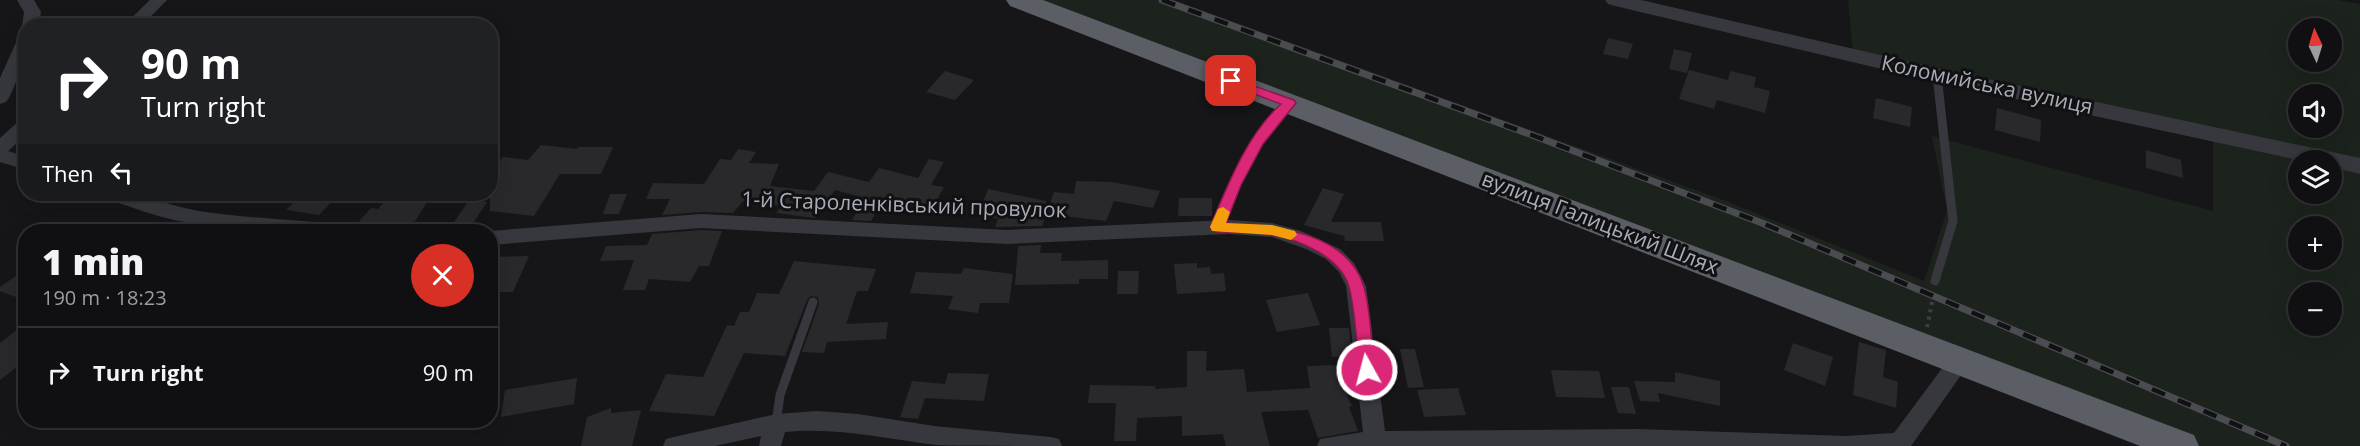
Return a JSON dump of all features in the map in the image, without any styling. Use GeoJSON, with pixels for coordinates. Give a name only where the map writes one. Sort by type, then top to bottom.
{"type":"FeatureCollection","features":[{"type":"Feature","properties":{"kind":"highway","name":"вулиця Галицький Шлях"},"geometry":{"type":"LineString","coordinates":[[1019,0],[2181,446]]}},
{"type":"Feature","properties":{"kind":"street"},"geometry":{"type":"LineString","coordinates":[[25,0],[30,4],[33,18]]}},
{"type":"Feature","properties":{"kind":"street"},"geometry":{"type":"LineString","coordinates":[[140,18],[159,0]]}},
{"type":"Feature","properties":{"kind":"street","name":"Коломийська вулиця"},"geometry":{"type":"LineString","coordinates":[[1615,0],[1937,75],[2360,166]]}},
{"type":"Feature","properties":{"kind":"street"},"geometry":{"type":"LineString","coordinates":[[0,98],[18,56]]}},
{"type":"Feature","properties":{"kind":"street"},"geometry":{"type":"LineString","coordinates":[[0,148],[18,131]]}},
{"type":"Feature","properties":{"kind":"street"},"geometry":{"type":"LineString","coordinates":[[0,155],[18,161]]}},
{"type":"Feature","properties":{"kind":"street"},"geometry":{"type":"LineString","coordinates":[[132,201],[174,214],[239,224]]}},
{"type":"Feature","properties":{"kind":"street","name":"1-й Староленківський провулок"},"geometry":{"type":"LineString","coordinates":[[498,237],[701,221],[1006,237],[1068,236],[1217,227],[1272,230],[1294,236],[1333,254],[1347,268],[1356,286],[1375,440]]}},
{"type":"Feature","properties":{"kind":"street"},"geometry":{"type":"LineString","coordinates":[[1328,446],[1375,440],[1637,438],[1899,445],[1960,361]]}},
{"type":"Feature","properties":{"kind":"street"},"geometry":{"type":"LineString","coordinates":[[674,446],[776,423],[818,420],[858,423],[934,435],[1051,446]]}},
{"type":"Feature","properties":{"kind":"street"},"geometry":{"type":"LineString","coordinates":[[770,446],[776,423]]}},
{"type":"Feature","properties":{"kind":"lane"},"geometry":{"type":"LineString","coordinates":[[1935,281],[1953,221],[1937,75]]}},
{"type":"Feature","properties":{"kind":"lane"},"geometry":{"type":"LineString","coordinates":[[1217,227],[1234,185],[1257,142],[1278,114],[1290,103]]}},
{"type":"Feature","properties":{"kind":"lane"},"geometry":{"type":"LineString","coordinates":[[776,423],[780,395],[813,302]]}},
{"type":"Feature","properties":{"kind":"path"},"geometry":{"type":"LineString","coordinates":[[1924,347],[1935,281]]}},
{"type":"Feature","properties":{"kind":"shaded area"},"geometry":{"type":"Polygon","coordinates":[[[1007,0],[1174,0],[1726,201],[1924,281],[1947,211],[1932,136],[2213,211],[2213,137],[1853,54],[1848,0],[2337,0],[2360,4],[2360,446],[2160,446],[1007,0]]]}},
{"type":"Feature","properties":{"kind":"building"},"geometry":{"type":"Polygon","coordinates":[[[1608,38],[1633,44],[1628,59],[1603,54],[1608,38]]]}},
{"type":"Feature","properties":{"kind":"building"},"geometry":{"type":"Polygon","coordinates":[[[1674,49],[1692,53],[1687,73],[1669,69],[1674,49]]]}},
{"type":"Feature","properties":{"kind":"building"},"geometry":{"type":"Polygon","coordinates":[[[1689,70],[1728,80],[1730,71],[1756,77],[1754,87],[1770,91],[1765,113],[1717,100],[1714,109],[1679,99],[1689,70]]]}},
{"type":"Feature","properties":{"kind":"building"},"geometry":{"type":"Polygon","coordinates":[[[945,71],[974,80],[955,100],[926,92],[945,71]]]}},
{"type":"Feature","properties":{"kind":"building"},"geometry":{"type":"Polygon","coordinates":[[[1876,98],[1912,107],[1910,127],[1873,118],[1876,98]]]}},
{"type":"Feature","properties":{"kind":"building"},"geometry":{"type":"Polygon","coordinates":[[[1997,108],[2041,120],[2040,142],[1995,130],[1997,108]]]}},
{"type":"Feature","properties":{"kind":"building"},"geometry":{"type":"Polygon","coordinates":[[[541,145],[577,149],[578,147],[613,147],[601,174],[560,174],[534,216],[490,211],[490,201],[498,201],[498,163],[503,157],[528,160],[541,145]]]}},
{"type":"Feature","properties":{"kind":"building"},"geometry":{"type":"Polygon","coordinates":[[[738,149],[756,152],[749,163],[779,164],[770,186],[814,191],[828,172],[869,182],[879,168],[918,178],[929,159],[944,162],[931,185],[944,187],[932,209],[881,203],[871,221],[852,220],[865,198],[835,190],[815,218],[776,213],[782,206],[743,201],[733,213],[701,212],[662,215],[670,199],[646,199],[653,183],[704,184],[720,159],[731,160],[738,149]]]}},
{"type":"Feature","properties":{"kind":"building"},"geometry":{"type":"Polygon","coordinates":[[[2146,150],[2181,160],[2183,178],[2146,168],[2146,150]]]}},
{"type":"Feature","properties":{"kind":"building"},"geometry":{"type":"Polygon","coordinates":[[[1076,181],[1112,182],[1160,191],[1153,208],[1114,201],[1106,221],[1046,214],[1054,192],[1074,194],[1076,181]]]}},
{"type":"Feature","properties":{"kind":"building"},"geometry":{"type":"Polygon","coordinates":[[[1323,188],[1344,194],[1331,222],[1381,222],[1384,241],[1345,241],[1344,236],[1304,225],[1323,188]]]}},
{"type":"Feature","properties":{"kind":"building"},"geometry":{"type":"Polygon","coordinates":[[[988,189],[1046,201],[1043,226],[995,227],[998,219],[978,215],[988,189]]]}},
{"type":"Feature","properties":{"kind":"building"},"geometry":{"type":"Polygon","coordinates":[[[610,194],[627,194],[619,214],[603,214],[610,194]]]}},
{"type":"Feature","properties":{"kind":"building"},"geometry":{"type":"Polygon","coordinates":[[[1179,198],[1212,198],[1212,216],[1178,216],[1179,198]]]}},
{"type":"Feature","properties":{"kind":"building"},"geometry":{"type":"Polygon","coordinates":[[[295,201],[332,201],[319,215],[286,210],[295,201]]]}},
{"type":"Feature","properties":{"kind":"building"},"geometry":{"type":"Polygon","coordinates":[[[385,201],[428,201],[413,224],[357,224],[371,208],[378,209],[385,201]]]}},
{"type":"Feature","properties":{"kind":"building"},"geometry":{"type":"Polygon","coordinates":[[[468,201],[487,202],[473,224],[453,224],[468,201]]]}},
{"type":"Feature","properties":{"kind":"building"},"geometry":{"type":"Polygon","coordinates":[[[701,230],[722,231],[709,266],[699,266],[690,282],[649,279],[645,290],[623,290],[634,260],[600,261],[606,246],[647,245],[652,234],[701,230]]]}},
{"type":"Feature","properties":{"kind":"building"},"geometry":{"type":"Polygon","coordinates":[[[1041,245],[1040,253],[1062,253],[1061,261],[1108,260],[1108,279],[1079,279],[1079,284],[1015,285],[1018,246],[1041,245]]]}},
{"type":"Feature","properties":{"kind":"building"},"geometry":{"type":"Polygon","coordinates":[[[529,256],[513,292],[498,292],[498,257],[529,256]]]}},
{"type":"Feature","properties":{"kind":"building"},"geometry":{"type":"Polygon","coordinates":[[[794,261],[876,269],[868,291],[857,291],[846,324],[888,322],[886,339],[827,342],[824,353],[802,352],[819,304],[818,297],[811,296],[807,300],[785,356],[744,353],[714,416],[649,411],[666,374],[703,377],[727,325],[734,326],[740,312],[749,312],[757,293],[779,294],[794,261]]]}},
{"type":"Feature","properties":{"kind":"building"},"geometry":{"type":"Polygon","coordinates":[[[1197,263],[1197,268],[1210,267],[1211,274],[1224,273],[1226,291],[1177,294],[1174,264],[1197,263]]]}},
{"type":"Feature","properties":{"kind":"building"},"geometry":{"type":"Polygon","coordinates":[[[964,268],[1013,274],[1009,303],[980,303],[978,313],[948,309],[953,296],[910,293],[916,272],[961,274],[964,268]]]}},
{"type":"Feature","properties":{"kind":"building"},"geometry":{"type":"Polygon","coordinates":[[[1118,271],[1139,271],[1138,294],[1117,294],[1118,271]]]}},
{"type":"Feature","properties":{"kind":"building"},"geometry":{"type":"Polygon","coordinates":[[[18,275],[18,298],[0,291],[0,287],[18,275]]]}},
{"type":"Feature","properties":{"kind":"building"},"geometry":{"type":"Polygon","coordinates":[[[1308,293],[1320,325],[1277,332],[1266,300],[1308,293]]]}},
{"type":"Feature","properties":{"kind":"building"},"geometry":{"type":"Polygon","coordinates":[[[1329,328],[1349,328],[1352,356],[1332,357],[1329,328]]]}},
{"type":"Feature","properties":{"kind":"building"},"geometry":{"type":"Polygon","coordinates":[[[18,329],[18,366],[0,380],[0,343],[18,329]]]}},
{"type":"Feature","properties":{"kind":"building"},"geometry":{"type":"Polygon","coordinates":[[[1859,342],[1886,350],[1883,377],[1898,382],[1896,408],[1853,395],[1859,342]]]}},
{"type":"Feature","properties":{"kind":"building"},"geometry":{"type":"Polygon","coordinates":[[[1793,343],[1833,357],[1825,386],[1784,370],[1793,343]]]}},
{"type":"Feature","properties":{"kind":"building"},"geometry":{"type":"Polygon","coordinates":[[[1400,349],[1415,349],[1424,387],[1408,388],[1400,349]]]}},
{"type":"Feature","properties":{"kind":"building"},"geometry":{"type":"Polygon","coordinates":[[[1187,351],[1207,351],[1206,371],[1244,369],[1247,392],[1310,388],[1307,366],[1338,365],[1341,382],[1352,406],[1349,407],[1358,431],[1318,438],[1308,410],[1261,412],[1270,446],[1226,446],[1223,434],[1182,436],[1182,416],[1137,418],[1136,441],[1114,441],[1116,403],[1088,403],[1090,385],[1155,386],[1156,389],[1187,387],[1187,351]]]}},
{"type":"Feature","properties":{"kind":"building"},"geometry":{"type":"Polygon","coordinates":[[[1551,370],[1599,371],[1605,398],[1556,397],[1551,370]]]}},
{"type":"Feature","properties":{"kind":"building"},"geometry":{"type":"Polygon","coordinates":[[[1675,372],[1720,381],[1720,406],[1658,393],[1660,402],[1640,401],[1634,381],[1675,382],[1675,372]]]}},
{"type":"Feature","properties":{"kind":"building"},"geometry":{"type":"Polygon","coordinates":[[[948,373],[989,374],[984,401],[925,398],[918,419],[900,417],[912,381],[945,384],[948,373]]]}},
{"type":"Feature","properties":{"kind":"building"},"geometry":{"type":"Polygon","coordinates":[[[577,378],[574,404],[501,417],[505,390],[577,378]]]}},
{"type":"Feature","properties":{"kind":"building"},"geometry":{"type":"Polygon","coordinates":[[[1611,387],[1629,387],[1636,414],[1618,413],[1611,387]]]}},
{"type":"Feature","properties":{"kind":"building"},"geometry":{"type":"Polygon","coordinates":[[[1458,388],[1466,415],[1424,417],[1417,390],[1458,388]]]}},
{"type":"Feature","properties":{"kind":"building"},"geometry":{"type":"Polygon","coordinates":[[[611,408],[611,413],[641,410],[632,446],[581,446],[587,417],[611,408]]]}},
{"type":"Feature","properties":{"kind":"railway"},"geometry":{"type":"LineString","coordinates":[[1162,0],[1532,135],[1762,223],[2286,446]]}},
{"type":"Feature","properties":{"kind":"slow traffic"},"geometry":{"type":"LineString","coordinates":[[1223,212],[1217,227],[1272,230],[1291,235]]}},
{"type":"Feature","properties":{"kind":"route"},"geometry":{"type":"LineString","coordinates":[[1231,81],[1290,103],[1278,114],[1257,142],[1234,185],[1217,227],[1272,230],[1294,236],[1333,254],[1347,268],[1356,286],[1367,370]]}}]}
